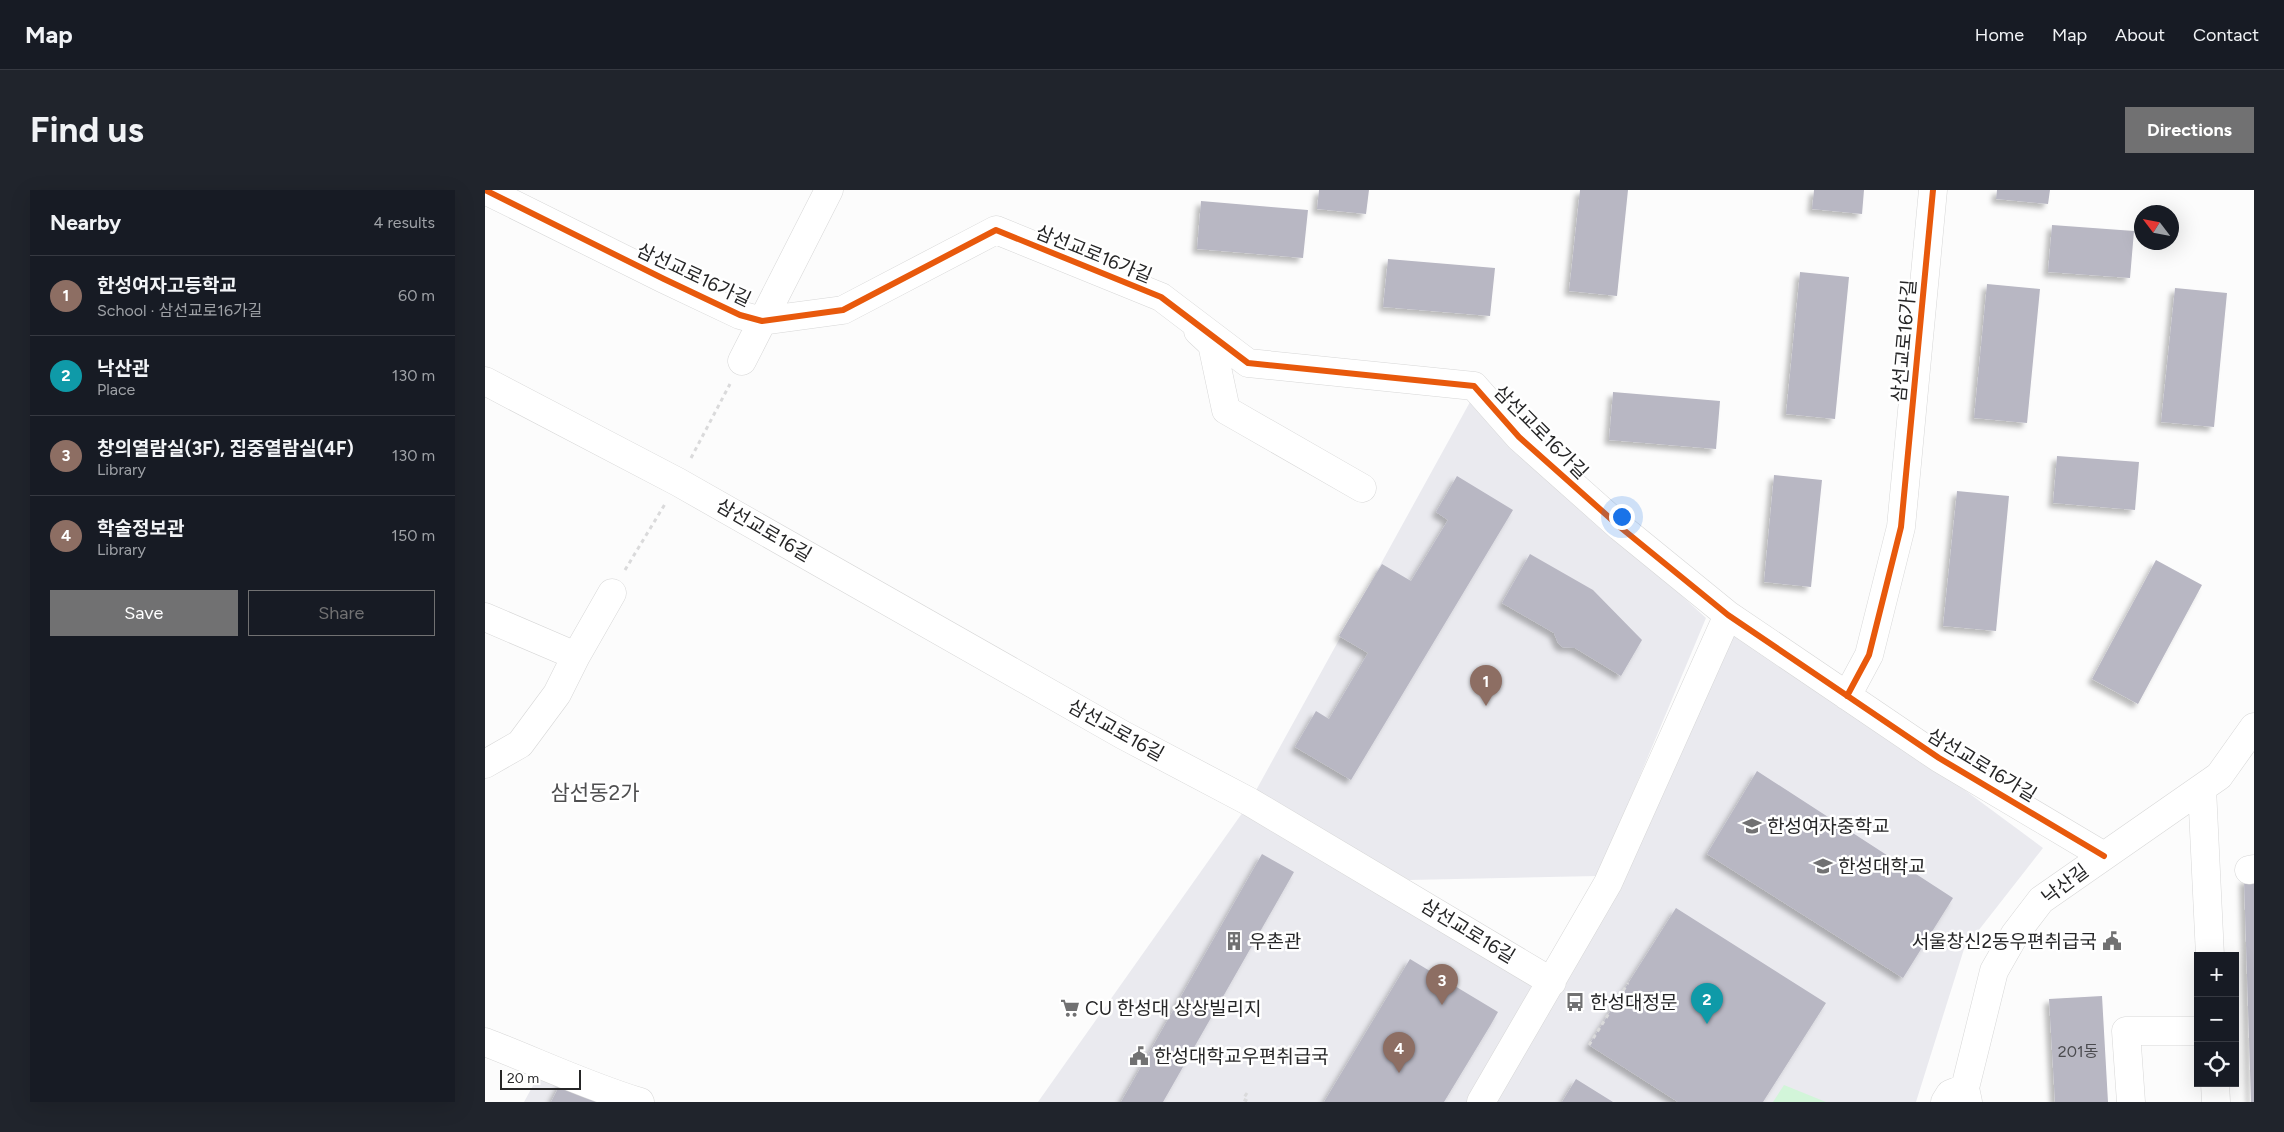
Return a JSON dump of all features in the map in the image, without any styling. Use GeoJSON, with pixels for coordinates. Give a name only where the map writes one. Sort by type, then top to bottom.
{"type":"FeatureCollection","features":[{"type":"Feature","properties":{"kind":"street","name":"삼선교로16가길"},"geometry":{"type":"LineString","coordinates":[[485,190],[740,315],[762,321],[843,310],[996,230],[1161,297],[1248,363],[1474,386],[1519,437],[1620,528],[1728,616],[1939,758],[2104,856]]}},
{"type":"Feature","properties":{"kind":"street"},"geometry":{"type":"LineString","coordinates":[[742,361],[829,190]]}},
{"type":"Feature","properties":{"kind":"street","name":"삼선교로16가길"},"geometry":{"type":"LineString","coordinates":[[1847,696],[1869,655],[1901,527],[1933,190]]}},
{"type":"Feature","properties":{"kind":"street","name":"삼선교로16가길"},"geometry":{"type":"LineString","coordinates":[[1161,297],[1212,344],[1226,410]]}},
{"type":"Feature","properties":{"kind":"street"},"geometry":{"type":"LineString","coordinates":[[1248,363],[1226,410],[1362,488]]}},
{"type":"Feature","properties":{"kind":"street","name":"삼선교로16길"},"geometry":{"type":"LineString","coordinates":[[485,382],[678,482],[1123,735],[1250,802],[1552,982]]}},
{"type":"Feature","properties":{"kind":"street"},"geometry":{"type":"LineString","coordinates":[[485,764],[520,744],[557,694],[611,593]]}},
{"type":"Feature","properties":{"kind":"street"},"geometry":{"type":"LineString","coordinates":[[1481,1102],[1552,982],[1607,883],[1728,616]]}},
{"type":"Feature","properties":{"kind":"street"},"geometry":{"type":"LineString","coordinates":[[485,617],[576,656]]}},
{"type":"Feature","properties":{"kind":"street","name":"낙산길"},"geometry":{"type":"LineString","coordinates":[[1959,1097],[1994,971],[2015,934],[2041,900],[2219,776],[2254,727]]}},
{"type":"Feature","properties":{"kind":"street"},"geometry":{"type":"LineString","coordinates":[[2202,788],[2210,952]]}},
{"type":"Feature","properties":{"kind":"street"},"geometry":{"type":"LineString","coordinates":[[2131,1102],[2126,1030],[2194,1030]]}},
{"type":"Feature","properties":{"kind":"street"},"geometry":{"type":"LineString","coordinates":[[485,1042],[548,1066],[603,1090],[640,1102]]}},
{"type":"Feature","properties":{"kind":"street"},"geometry":{"type":"LineString","coordinates":[[2215,1087],[2216,1102]]}},
{"type":"Feature","properties":{"kind":"path"},"geometry":{"type":"LineString","coordinates":[[611,593],[678,482],[742,361]]}},
{"type":"Feature","properties":{"kind":"path"},"geometry":{"type":"LineString","coordinates":[[1589,1045],[1629,983]]}},
{"type":"Feature","properties":{"kind":"path"},"geometry":{"type":"LineString","coordinates":[[1247,1093],[1243,1099],[1249,1102]]}},
{"type":"Feature","properties":{"kind":"shaded area"},"geometry":{"type":"Polygon","coordinates":[[[1470,402],[1706,618],[1598,876],[1409,880],[1254,794],[1470,402]]]}},
{"type":"Feature","properties":{"kind":"shaded area","name":"한성대학교"},"geometry":{"type":"Polygon","coordinates":[[[1728,615],[2043,848],[1964,949],[1916,1102],[1038,1102],[1250,802],[1541,965],[1572,945],[1728,615]]]}},
{"type":"Feature","properties":{"kind":"shaded area"},"geometry":{"type":"Polygon","coordinates":[[[541,1071],[611,1102],[524,1102],[541,1071]]]}},
{"type":"Feature","properties":{"kind":"green space"},"geometry":{"type":"Polygon","coordinates":[[[1784,1085],[1826,1102],[1773,1102],[1784,1085]]]}},
{"type":"Feature","properties":{"kind":"building"},"geometry":{"type":"Polygon","coordinates":[[[1319,190],[1369,190],[1366,214],[1317,209],[1319,190]]]}},
{"type":"Feature","properties":{"kind":"building"},"geometry":{"type":"Polygon","coordinates":[[[1580,190],[1628,190],[1617,296],[1569,291],[1580,190]]]}},
{"type":"Feature","properties":{"kind":"building"},"geometry":{"type":"Polygon","coordinates":[[[1814,190],[1864,190],[1862,214],[1812,209],[1814,190]]]}},
{"type":"Feature","properties":{"kind":"building"},"geometry":{"type":"Polygon","coordinates":[[[1997,190],[2050,190],[2048,204],[1996,199],[1997,190]]]}},
{"type":"Feature","properties":{"kind":"building"},"geometry":{"type":"Polygon","coordinates":[[[1201,201],[1308,210],[1303,258],[1197,249],[1201,201]]]}},
{"type":"Feature","properties":{"kind":"building"},"geometry":{"type":"Polygon","coordinates":[[[2052,225],[2134,231],[2130,278],[2048,272],[2052,225]]]}},
{"type":"Feature","properties":{"kind":"building"},"geometry":{"type":"Polygon","coordinates":[[[1388,259],[1495,268],[1490,316],[1383,307],[1388,259]]]}},
{"type":"Feature","properties":{"kind":"building"},"geometry":{"type":"Polygon","coordinates":[[[1800,272],[1849,277],[1835,419],[1786,414],[1800,272]]]}},
{"type":"Feature","properties":{"kind":"building"},"geometry":{"type":"Polygon","coordinates":[[[1987,284],[2040,289],[2027,423],[1974,418],[1987,284]]]}},
{"type":"Feature","properties":{"kind":"building"},"geometry":{"type":"Polygon","coordinates":[[[2175,288],[2227,293],[2214,427],[2161,422],[2175,288]]]}},
{"type":"Feature","properties":{"kind":"building"},"geometry":{"type":"Polygon","coordinates":[[[1613,392],[1720,401],[1716,449],[1609,440],[1613,392]]]}},
{"type":"Feature","properties":{"kind":"building"},"geometry":{"type":"Polygon","coordinates":[[[2057,456],[2139,462],[2135,510],[2053,503],[2057,456]]]}},
{"type":"Feature","properties":{"kind":"building"},"geometry":{"type":"Polygon","coordinates":[[[1774,475],[1822,480],[1811,587],[1764,582],[1774,475]]]}},
{"type":"Feature","properties":{"kind":"building"},"geometry":{"type":"Polygon","coordinates":[[[1457,476],[1513,510],[1351,780],[1295,747],[1316,711],[1329,719],[1368,653],[1339,636],[1382,564],[1411,581],[1448,520],[1436,512],[1457,476]]]}},
{"type":"Feature","properties":{"kind":"building"},"geometry":{"type":"Polygon","coordinates":[[[1957,491],[2009,496],[1996,631],[1943,626],[1957,491]]]}},
{"type":"Feature","properties":{"kind":"building"},"geometry":{"type":"Polygon","coordinates":[[[1530,554],[1593,590],[1642,640],[1621,676],[1575,648],[1562,647],[1554,633],[1502,603],[1530,554]]]}},
{"type":"Feature","properties":{"kind":"building"},"geometry":{"type":"Polygon","coordinates":[[[2156,560],[2202,585],[2138,704],[2092,679],[2156,560]]]}},
{"type":"Feature","properties":{"kind":"building"},"geometry":{"type":"Polygon","coordinates":[[[1757,771],[1953,898],[1903,978],[1707,854],[1757,771]]]}},
{"type":"Feature","properties":{"kind":"building","name":"우촌관"},"geometry":{"type":"Polygon","coordinates":[[[1262,854],[1294,872],[1163,1102],[1121,1102],[1262,854]]]}},
{"type":"Feature","properties":{"kind":"building"},"geometry":{"type":"Polygon","coordinates":[[[2244,879],[2254,879],[2254,1102],[2251,1102],[2244,879]]]}},
{"type":"Feature","properties":{"kind":"building"},"geometry":{"type":"Polygon","coordinates":[[[1676,908],[1826,1003],[1763,1102],[1678,1102],[1589,1045],[1676,908]]]}},
{"type":"Feature","properties":{"kind":"building"},"geometry":{"type":"Polygon","coordinates":[[[1410,959],[1498,1012],[1490,1026],[1444,1102],[1324,1102],[1410,959]]]}},
{"type":"Feature","properties":{"kind":"building"},"geometry":{"type":"Polygon","coordinates":[[[2102,996],[2108,1102],[2055,1102],[2049,999],[2102,996]]]}},
{"type":"Feature","properties":{"kind":"building"},"geometry":{"type":"Polygon","coordinates":[[[563,1079],[608,1102],[551,1102],[563,1079]]]}},
{"type":"Feature","properties":{"kind":"building"},"geometry":{"type":"Polygon","coordinates":[[[1576,1079],[1613,1102],[1562,1102],[1576,1079]]]}},
{"type":"Feature","properties":{"kind":"cycle path"},"geometry":{"type":"LineString","coordinates":[[485,190],[740,315],[762,321],[843,310],[996,230],[1161,297],[1248,363],[1474,386],[1519,437],[1620,527],[1728,615],[1939,758],[2104,856]]}},
{"type":"Feature","properties":{"kind":"cycle path"},"geometry":{"type":"LineString","coordinates":[[1847,696],[1869,655],[1901,527],[1933,190]]}},
{"type":"Feature","properties":{"kind":"place","name":"한성여자고등학교"},"geometry":{"type":"Point","coordinates":[1486,706]}},
{"type":"Feature","properties":{"kind":"place","name":"한성여자중학교"},"geometry":{"type":"Point","coordinates":[1752,826]}},
{"type":"Feature","properties":{"kind":"place","name":"한성대학교"},"geometry":{"type":"Point","coordinates":[1823,866]}},
{"type":"Feature","properties":{"kind":"place","name":"우촌관"},"geometry":{"type":"Point","coordinates":[1234,941]}},
{"type":"Feature","properties":{"kind":"place","name":"서울창신2동우편취급국"},"geometry":{"type":"Point","coordinates":[2112,941]}},
{"type":"Feature","properties":{"kind":"place","name":"한성대정문"},"geometry":{"type":"Point","coordinates":[1575,1002]}},
{"type":"Feature","properties":{"kind":"place","name":"창의열람실(3F), 집중열람실(4F)"},"geometry":{"type":"Point","coordinates":[1442,1005]}},
{"type":"Feature","properties":{"kind":"place","name":"CU 한성대 상상빌리지"},"geometry":{"type":"Point","coordinates":[1070,1008]}},
{"type":"Feature","properties":{"kind":"place","name":"낙산관"},"geometry":{"type":"Point","coordinates":[1707,1024]}},
{"type":"Feature","properties":{"kind":"place","name":"한성대학교우편취급국"},"geometry":{"type":"Point","coordinates":[1139,1056]}},
{"type":"Feature","properties":{"kind":"place","name":"학술정보관"},"geometry":{"type":"Point","coordinates":[1399,1073]}},
{"type":"Feature","properties":{"kind":"district","name":"삼선동2가"},"geometry":{"type":"Point","coordinates":[595,792]}}]}
